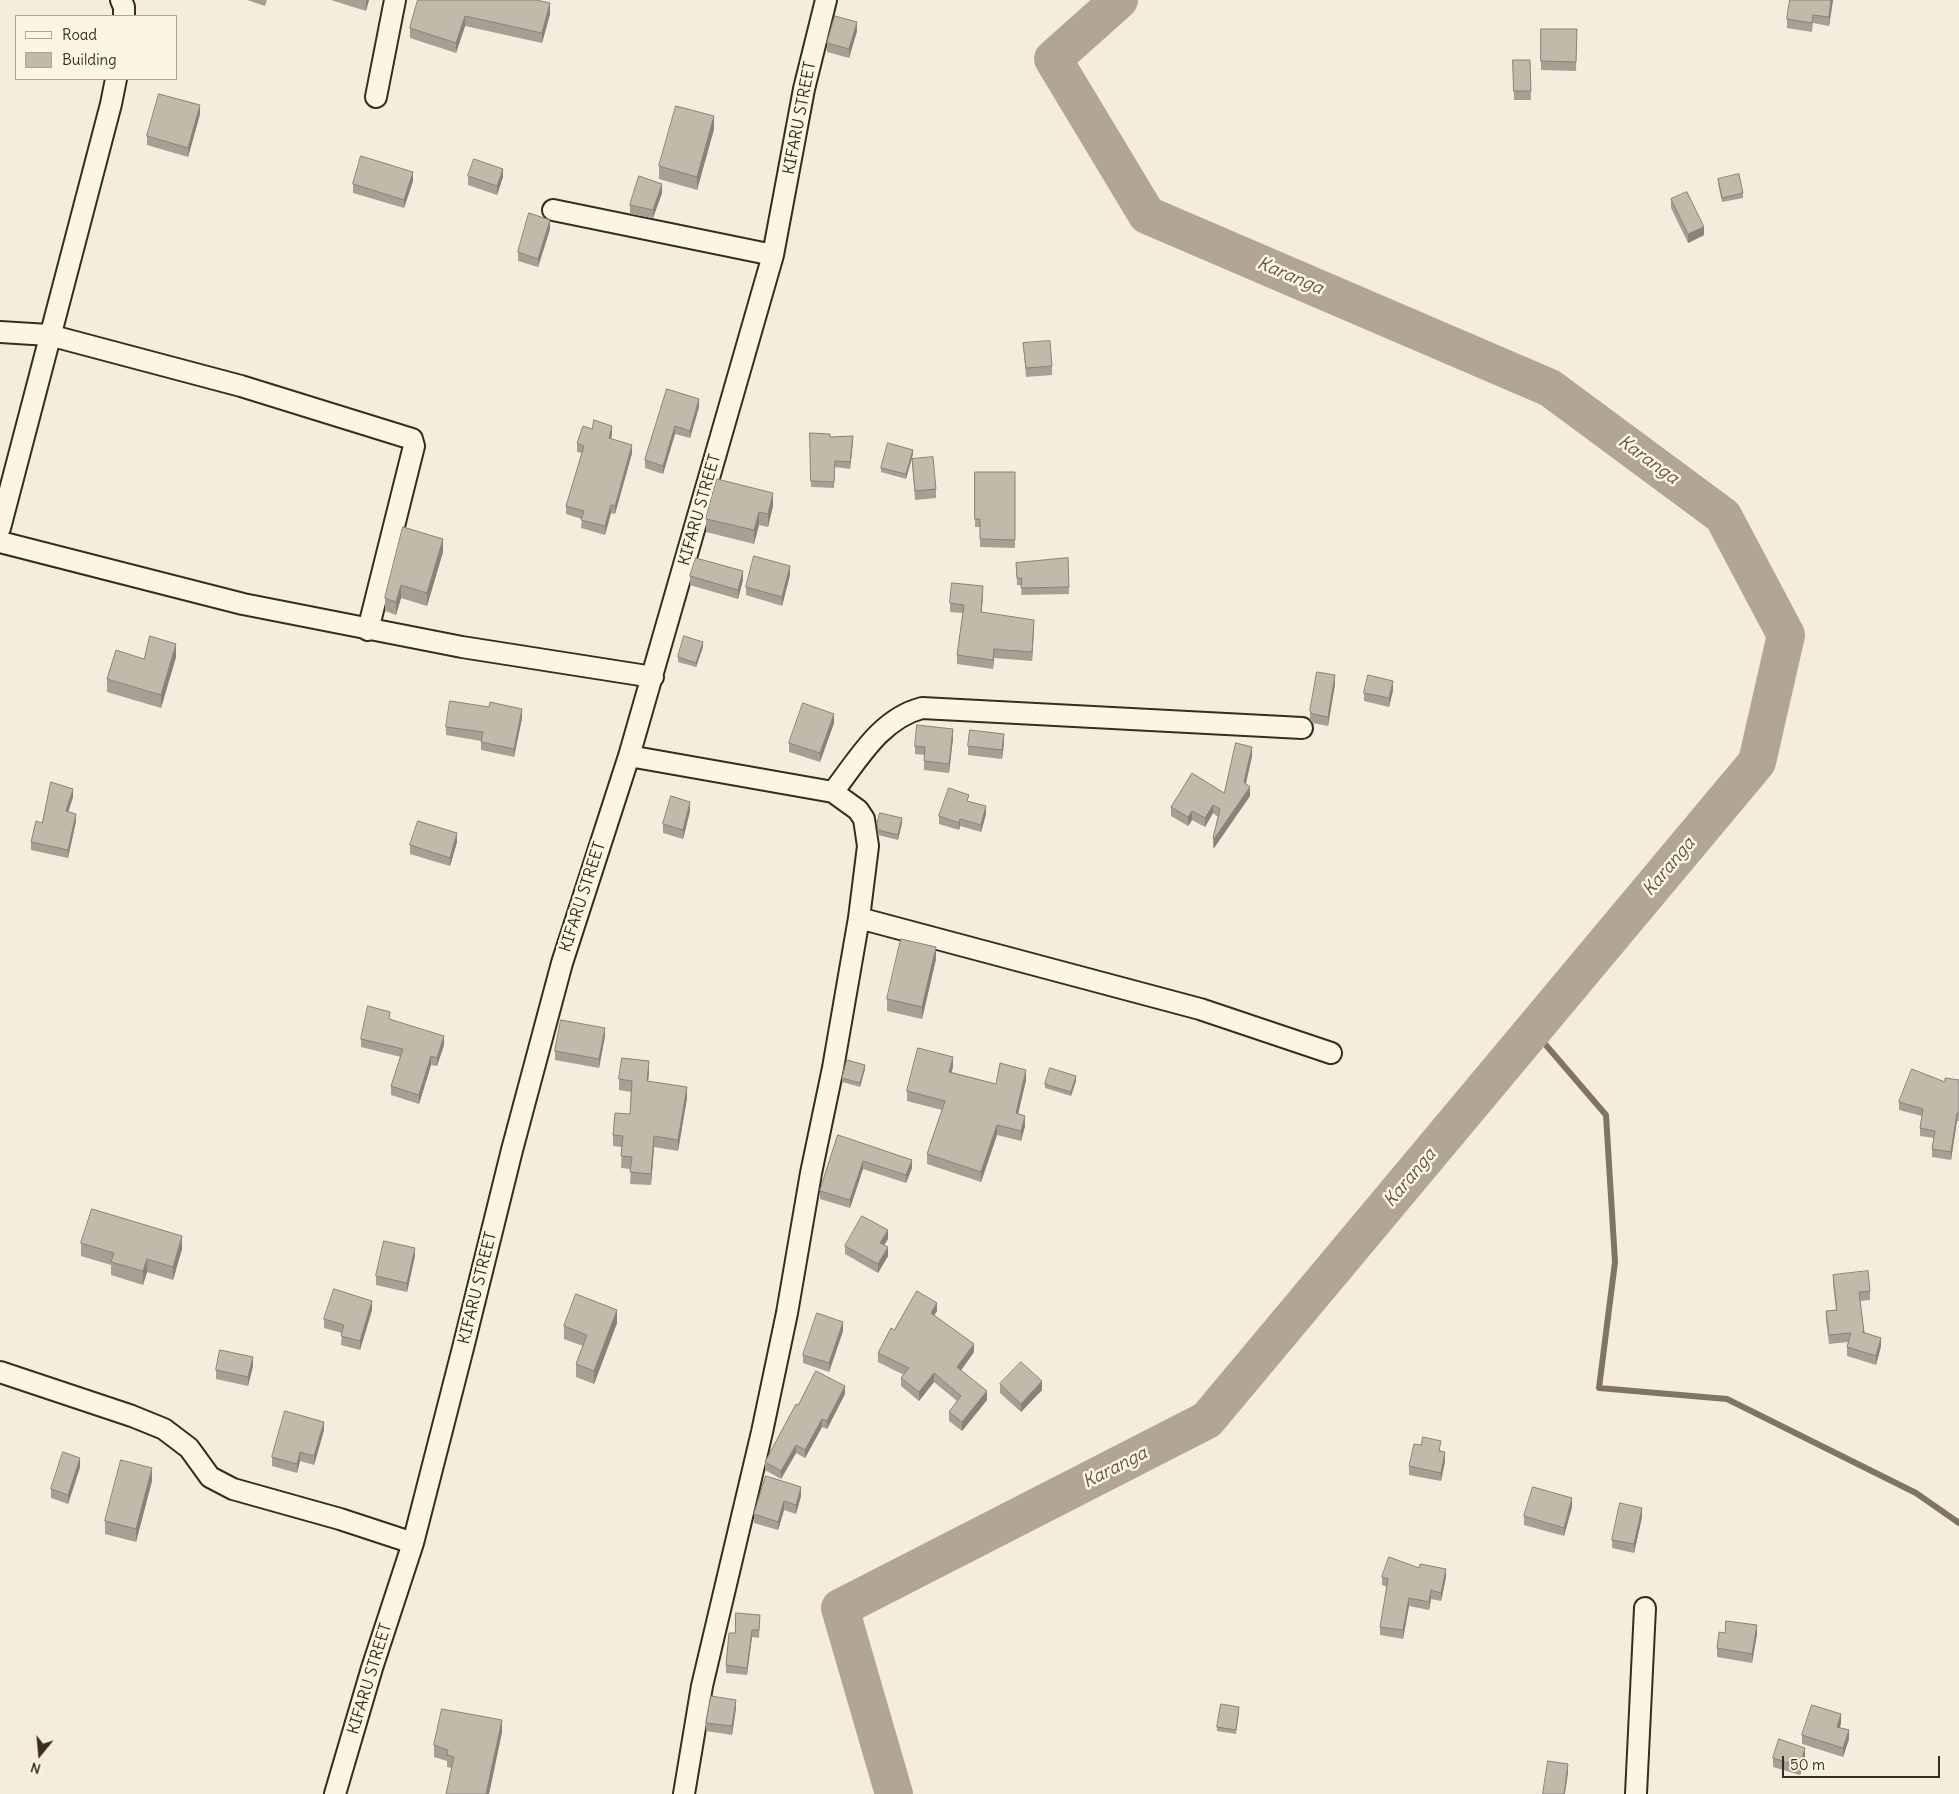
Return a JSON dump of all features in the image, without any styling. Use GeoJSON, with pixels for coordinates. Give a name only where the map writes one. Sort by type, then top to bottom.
{"type":"FeatureCollection","features":[{"type":"Feature","properties":{"kind":"street"},"geometry":{"type":"LineString","coordinates":[[121,0],[124,7],[124,15]]}},
{"type":"Feature","properties":{"kind":"street"},"geometry":{"type":"LineString","coordinates":[[376,97],[396,0]]}},
{"type":"Feature","properties":{"kind":"street","name":"KIFARU STREET"},"geometry":{"type":"LineString","coordinates":[[334,1794],[372,1668],[413,1543],[512,1150],[562,963],[653,676],[773,255],[804,89],[826,0]]}},
{"type":"Feature","properties":{"kind":"street"},"geometry":{"type":"LineString","coordinates":[[0,528],[116,80]]}},
{"type":"Feature","properties":{"kind":"street"},"geometry":{"type":"LineString","coordinates":[[553,210],[773,255]]}},
{"type":"Feature","properties":{"kind":"street"},"geometry":{"type":"LineString","coordinates":[[0,332],[49,335],[241,386],[412,439],[414,446],[368,630]]}},
{"type":"Feature","properties":{"kind":"street"},"geometry":{"type":"LineString","coordinates":[[0,542],[243,604],[368,630],[653,676]]}},
{"type":"Feature","properties":{"kind":"street"},"geometry":{"type":"LineString","coordinates":[[832,792],[883,729],[897,717],[922,708],[1302,728]]}},
{"type":"Feature","properties":{"kind":"street"},"geometry":{"type":"LineString","coordinates":[[629,756],[832,792],[858,810],[864,819],[868,846],[859,918],[833,1068],[811,1173],[787,1313],[762,1432],[702,1686],[684,1794]]}},
{"type":"Feature","properties":{"kind":"street"},"geometry":{"type":"LineString","coordinates":[[859,918],[1200,1009],[1331,1053]]}},
{"type":"Feature","properties":{"kind":"street"},"geometry":{"type":"LineString","coordinates":[[0,1372],[132,1416],[164,1429],[188,1448],[210,1477],[233,1489],[340,1518],[413,1543]]}},
{"type":"Feature","properties":{"kind":"street"},"geometry":{"type":"LineString","coordinates":[[1636,1794],[1645,1608]]}},
{"type":"Feature","properties":{"kind":"building"},"geometry":{"type":"Polygon","coordinates":[[[418,0],[536,0],[550,3],[542,33],[465,16],[456,43],[410,28],[418,0]]]}},
{"type":"Feature","properties":{"kind":"building"},"geometry":{"type":"Polygon","coordinates":[[[1790,0],[1831,0],[1829,17],[1813,15],[1812,23],[1787,19],[1790,0]]]}},
{"type":"Feature","properties":{"kind":"building"},"geometry":{"type":"Polygon","coordinates":[[[835,16],[857,22],[849,49],[827,43],[835,16]]]}},
{"type":"Feature","properties":{"kind":"building"},"geometry":{"type":"Polygon","coordinates":[[[1541,29],[1577,29],[1576,62],[1541,61],[1541,29]]]}},
{"type":"Feature","properties":{"kind":"building"},"geometry":{"type":"Polygon","coordinates":[[[1513,60],[1530,60],[1531,91],[1514,91],[1513,60]]]}},
{"type":"Feature","properties":{"kind":"building"},"geometry":{"type":"Polygon","coordinates":[[[159,94],[200,105],[188,148],[147,136],[159,94]]]}},
{"type":"Feature","properties":{"kind":"building"},"geometry":{"type":"Polygon","coordinates":[[[676,106],[714,116],[697,177],[659,166],[676,106]]]}},
{"type":"Feature","properties":{"kind":"building"},"geometry":{"type":"Polygon","coordinates":[[[361,156],[413,172],[404,200],[353,184],[361,156]]]}},
{"type":"Feature","properties":{"kind":"building"},"geometry":{"type":"Polygon","coordinates":[[[474,159],[503,169],[497,186],[468,176],[474,159]]]}},
{"type":"Feature","properties":{"kind":"building"},"geometry":{"type":"Polygon","coordinates":[[[1739,174],[1743,193],[1722,198],[1718,179],[1739,174]]]}},
{"type":"Feature","properties":{"kind":"building"},"geometry":{"type":"Polygon","coordinates":[[[639,176],[662,184],[653,210],[630,205],[639,176]]]}},
{"type":"Feature","properties":{"kind":"building"},"geometry":{"type":"Polygon","coordinates":[[[1687,192],[1704,227],[1688,234],[1671,199],[1687,192]]]}},
{"type":"Feature","properties":{"kind":"building"},"geometry":{"type":"Polygon","coordinates":[[[529,213],[550,220],[538,259],[518,252],[529,213]]]}},
{"type":"Feature","properties":{"kind":"building"},"geometry":{"type":"Polygon","coordinates":[[[1050,341],[1052,366],[1026,368],[1023,343],[1050,341]]]}},
{"type":"Feature","properties":{"kind":"building"},"geometry":{"type":"Polygon","coordinates":[[[667,389],[699,399],[690,431],[675,426],[663,466],[645,460],[667,389]]]}},
{"type":"Feature","properties":{"kind":"building"},"geometry":{"type":"Polygon","coordinates":[[[594,420],[612,426],[609,438],[632,445],[615,506],[611,505],[605,526],[581,520],[584,511],[566,506],[584,446],[577,443],[583,426],[592,429],[594,420]]]}},
{"type":"Feature","properties":{"kind":"building"},"geometry":{"type":"Polygon","coordinates":[[[810,433],[830,434],[830,437],[853,436],[850,462],[835,461],[834,482],[811,481],[810,433]]]}},
{"type":"Feature","properties":{"kind":"building"},"geometry":{"type":"Polygon","coordinates":[[[888,443],[913,450],[906,474],[881,468],[888,443]]]}},
{"type":"Feature","properties":{"kind":"building"},"geometry":{"type":"Polygon","coordinates":[[[933,457],[936,489],[915,491],[912,459],[933,457]]]}},
{"type":"Feature","properties":{"kind":"building"},"geometry":{"type":"Polygon","coordinates":[[[975,472],[1015,472],[1015,540],[980,539],[980,519],[975,519],[975,472]]]}},
{"type":"Feature","properties":{"kind":"building"},"geometry":{"type":"Polygon","coordinates":[[[717,479],[773,493],[768,514],[759,512],[754,530],[706,519],[717,479]]]}},
{"type":"Feature","properties":{"kind":"building"},"geometry":{"type":"Polygon","coordinates":[[[403,527],[443,539],[427,593],[401,585],[396,602],[385,598],[403,527]]]}},
{"type":"Feature","properties":{"kind":"building"},"geometry":{"type":"Polygon","coordinates":[[[754,556],[790,566],[782,597],[746,587],[754,556]]]}},
{"type":"Feature","properties":{"kind":"building"},"geometry":{"type":"Polygon","coordinates":[[[696,558],[743,571],[738,590],[690,576],[696,558]]]}},
{"type":"Feature","properties":{"kind":"building"},"geometry":{"type":"Polygon","coordinates":[[[1068,558],[1069,587],[1021,588],[1022,578],[1017,578],[1016,563],[1068,558]]]}},
{"type":"Feature","properties":{"kind":"building"},"geometry":{"type":"Polygon","coordinates":[[[952,583],[983,586],[981,612],[1034,620],[1032,652],[994,649],[993,660],[957,655],[964,605],[950,603],[952,583]]]}},
{"type":"Feature","properties":{"kind":"building"},"geometry":{"type":"Polygon","coordinates":[[[150,636],[176,644],[161,695],[107,679],[116,650],[144,659],[150,636]]]}},
{"type":"Feature","properties":{"kind":"building"},"geometry":{"type":"Polygon","coordinates":[[[684,636],[703,642],[696,663],[678,657],[684,636]]]}},
{"type":"Feature","properties":{"kind":"building"},"geometry":{"type":"Polygon","coordinates":[[[1317,672],[1335,675],[1328,717],[1313,714],[1310,711],[1317,672]]]}},
{"type":"Feature","properties":{"kind":"building"},"geometry":{"type":"Polygon","coordinates":[[[1368,675],[1393,681],[1389,698],[1364,693],[1368,675]]]}},
{"type":"Feature","properties":{"kind":"building"},"geometry":{"type":"Polygon","coordinates":[[[450,701],[489,707],[490,702],[522,709],[514,749],[481,742],[483,732],[446,727],[450,701]]]}},
{"type":"Feature","properties":{"kind":"building"},"geometry":{"type":"Polygon","coordinates":[[[803,703],[834,714],[820,753],[789,743],[803,703]]]}},
{"type":"Feature","properties":{"kind":"building"},"geometry":{"type":"Polygon","coordinates":[[[917,725],[953,729],[949,764],[924,761],[925,747],[915,746],[917,725]]]}},
{"type":"Feature","properties":{"kind":"building"},"geometry":{"type":"Polygon","coordinates":[[[970,730],[1004,734],[1002,750],[968,746],[970,730]]]}},
{"type":"Feature","properties":{"kind":"building"},"geometry":{"type":"Polygon","coordinates":[[[1236,743],[1252,747],[1244,782],[1250,787],[1214,839],[1220,809],[1213,805],[1205,818],[1192,811],[1188,817],[1171,807],[1192,773],[1224,793],[1236,743]]]}},
{"type":"Feature","properties":{"kind":"building"},"geometry":{"type":"Polygon","coordinates":[[[51,782],[73,789],[66,811],[76,814],[68,850],[31,842],[36,821],[42,823],[51,782]]]}},
{"type":"Feature","properties":{"kind":"building"},"geometry":{"type":"Polygon","coordinates":[[[949,788],[969,795],[967,801],[986,806],[981,825],[960,819],[959,823],[939,816],[949,788]]]}},
{"type":"Feature","properties":{"kind":"building"},"geometry":{"type":"Polygon","coordinates":[[[671,796],[690,802],[683,830],[663,824],[671,796]]]}},
{"type":"Feature","properties":{"kind":"building"},"geometry":{"type":"Polygon","coordinates":[[[880,813],[902,818],[898,835],[878,830],[877,824],[880,813]]]}},
{"type":"Feature","properties":{"kind":"building"},"geometry":{"type":"Polygon","coordinates":[[[418,821],[457,833],[450,858],[410,845],[418,821]]]}},
{"type":"Feature","properties":{"kind":"building"},"geometry":{"type":"Polygon","coordinates":[[[901,939],[936,947],[922,1007],[887,999],[901,939]]]}},
{"type":"Feature","properties":{"kind":"building"},"geometry":{"type":"Polygon","coordinates":[[[368,1006],[390,1012],[389,1019],[444,1036],[437,1058],[431,1056],[419,1095],[391,1086],[403,1049],[361,1039],[368,1006]]]}},
{"type":"Feature","properties":{"kind":"building"},"geometry":{"type":"Polygon","coordinates":[[[561,1020],[605,1028],[599,1059],[555,1051],[561,1020]]]}},
{"type":"Feature","properties":{"kind":"building"},"geometry":{"type":"Polygon","coordinates":[[[918,1048],[953,1057],[949,1072],[996,1084],[1000,1063],[1026,1070],[1016,1113],[1025,1116],[1021,1131],[997,1125],[981,1172],[927,1154],[945,1101],[907,1091],[918,1048]]]}},
{"type":"Feature","properties":{"kind":"building"},"geometry":{"type":"Polygon","coordinates":[[[622,1058],[649,1061],[647,1081],[687,1087],[678,1140],[654,1136],[651,1174],[630,1172],[632,1157],[621,1156],[623,1136],[613,1135],[615,1113],[630,1114],[632,1081],[619,1079],[622,1058]]]}},
{"type":"Feature","properties":{"kind":"building"},"geometry":{"type":"Polygon","coordinates":[[[847,1060],[865,1065],[860,1083],[842,1078],[847,1060]]]}},
{"type":"Feature","properties":{"kind":"building"},"geometry":{"type":"Polygon","coordinates":[[[1050,1068],[1076,1076],[1071,1092],[1045,1084],[1050,1068]]]}},
{"type":"Feature","properties":{"kind":"building"},"geometry":{"type":"Polygon","coordinates":[[[1912,1069],[1945,1082],[1945,1078],[1959,1080],[1959,1113],[1957,1113],[1951,1152],[1932,1149],[1935,1131],[1920,1128],[1923,1109],[1899,1102],[1912,1069]]]}},
{"type":"Feature","properties":{"kind":"building"},"geometry":{"type":"Polygon","coordinates":[[[838,1135],[912,1160],[906,1175],[863,1161],[850,1200],[820,1191],[838,1135]]]}},
{"type":"Feature","properties":{"kind":"building"},"geometry":{"type":"Polygon","coordinates":[[[92,1209],[182,1236],[173,1267],[147,1259],[143,1271],[111,1262],[114,1253],[81,1243],[92,1209]]]}},
{"type":"Feature","properties":{"kind":"building"},"geometry":{"type":"Polygon","coordinates":[[[862,1216],[888,1230],[880,1243],[888,1247],[878,1264],[845,1246],[862,1216]]]}},
{"type":"Feature","properties":{"kind":"building"},"geometry":{"type":"Polygon","coordinates":[[[384,1241],[415,1248],[407,1283],[376,1276],[384,1241]]]}},
{"type":"Feature","properties":{"kind":"building"},"geometry":{"type":"Polygon","coordinates":[[[1868,1271],[1870,1291],[1859,1292],[1864,1332],[1862,1332],[1881,1338],[1876,1356],[1847,1347],[1851,1333],[1829,1335],[1826,1311],[1837,1310],[1833,1275],[1868,1271]]]}},
{"type":"Feature","properties":{"kind":"building"},"geometry":{"type":"Polygon","coordinates":[[[334,1289],[372,1301],[360,1341],[341,1336],[344,1325],[324,1319],[334,1289]]]}},
{"type":"Feature","properties":{"kind":"building"},"geometry":{"type":"Polygon","coordinates":[[[917,1291],[937,1303],[931,1313],[974,1344],[957,1367],[987,1391],[962,1422],[949,1412],[961,1396],[934,1373],[919,1392],[901,1378],[909,1368],[878,1353],[891,1328],[894,1330],[917,1291]]]}},
{"type":"Feature","properties":{"kind":"building"},"geometry":{"type":"Polygon","coordinates":[[[576,1294],[617,1310],[594,1371],[576,1364],[587,1335],[564,1326],[576,1294]]]}},
{"type":"Feature","properties":{"kind":"building"},"geometry":{"type":"Polygon","coordinates":[[[817,1313],[843,1322],[829,1363],[803,1355],[817,1313]]]}},
{"type":"Feature","properties":{"kind":"building"},"geometry":{"type":"Polygon","coordinates":[[[220,1350],[253,1357],[248,1377],[216,1370],[220,1350]]]}},
{"type":"Feature","properties":{"kind":"building"},"geometry":{"type":"Polygon","coordinates":[[[1021,1362],[1042,1381],[1021,1404],[1000,1384],[1021,1362]]]}},
{"type":"Feature","properties":{"kind":"building"},"geometry":{"type":"Polygon","coordinates":[[[816,1371],[845,1386],[827,1421],[822,1419],[805,1450],[796,1445],[781,1471],[765,1462],[816,1371]]]}},
{"type":"Feature","properties":{"kind":"building"},"geometry":{"type":"Polygon","coordinates":[[[285,1411],[324,1422],[314,1456],[300,1452],[297,1464],[272,1457],[285,1411]]]}},
{"type":"Feature","properties":{"kind":"building"},"geometry":{"type":"Polygon","coordinates":[[[1423,1437],[1441,1441],[1439,1451],[1445,1452],[1441,1473],[1409,1466],[1414,1444],[1421,1445],[1423,1437]]]}},
{"type":"Feature","properties":{"kind":"building"},"geometry":{"type":"Polygon","coordinates":[[[63,1452],[80,1458],[68,1495],[51,1489],[63,1452]]]}},
{"type":"Feature","properties":{"kind":"building"},"geometry":{"type":"Polygon","coordinates":[[[121,1460],[152,1468],[136,1529],[105,1521],[121,1460]]]}},
{"type":"Feature","properties":{"kind":"building"},"geometry":{"type":"Polygon","coordinates":[[[766,1476],[801,1487],[796,1505],[784,1501],[778,1522],[754,1514],[766,1476]]]}},
{"type":"Feature","properties":{"kind":"building"},"geometry":{"type":"Polygon","coordinates":[[[1533,1487],[1572,1498],[1564,1528],[1524,1516],[1533,1487]]]}},
{"type":"Feature","properties":{"kind":"building"},"geometry":{"type":"Polygon","coordinates":[[[1620,1503],[1642,1508],[1634,1544],[1612,1540],[1620,1503]]]}},
{"type":"Feature","properties":{"kind":"building"},"geometry":{"type":"Polygon","coordinates":[[[1389,1557],[1419,1568],[1420,1564],[1446,1569],[1441,1593],[1431,1590],[1429,1602],[1409,1598],[1403,1630],[1380,1627],[1388,1579],[1382,1577],[1389,1557]]]}},
{"type":"Feature","properties":{"kind":"building"},"geometry":{"type":"Polygon","coordinates":[[[736,1613],[760,1615],[759,1630],[752,1630],[747,1668],[726,1665],[729,1633],[735,1633],[736,1613]]]}},
{"type":"Feature","properties":{"kind":"building"},"geometry":{"type":"Polygon","coordinates":[[[1726,1621],[1757,1625],[1752,1654],[1717,1648],[1719,1632],[1725,1633],[1726,1621]]]}},
{"type":"Feature","properties":{"kind":"building"},"geometry":{"type":"Polygon","coordinates":[[[711,1696],[736,1700],[732,1726],[706,1723],[711,1696]]]}},
{"type":"Feature","properties":{"kind":"building"},"geometry":{"type":"Polygon","coordinates":[[[1221,1704],[1239,1707],[1236,1730],[1217,1727],[1221,1704]]]}},
{"type":"Feature","properties":{"kind":"building"},"geometry":{"type":"Polygon","coordinates":[[[1812,1705],[1841,1714],[1837,1727],[1849,1730],[1843,1748],[1802,1735],[1812,1705]]]}},
{"type":"Feature","properties":{"kind":"building"},"geometry":{"type":"Polygon","coordinates":[[[442,1709],[502,1720],[486,1794],[446,1794],[454,1757],[447,1755],[448,1750],[434,1745],[442,1709]]]}},
{"type":"Feature","properties":{"kind":"building"},"geometry":{"type":"Polygon","coordinates":[[[1779,1739],[1805,1748],[1800,1767],[1773,1758],[1779,1739]]]}},
{"type":"Feature","properties":{"kind":"building"},"geometry":{"type":"Polygon","coordinates":[[[1548,1761],[1568,1764],[1564,1794],[1543,1794],[1548,1761]]]}},
{"type":"Feature","properties":{"kind":"waterway","name":"Karanga"},"geometry":{"type":"LineString","coordinates":[[894,1794],[840,1608],[1207,1420],[1757,762],[1786,635],[1723,516],[1550,388],[1147,215],[1053,59],[1119,0]]}},
{"type":"Feature","properties":{"kind":"waterway"},"geometry":{"type":"LineString","coordinates":[[1533,1030],[1606,1115],[1615,1262],[1599,1388],[1727,1399],[1916,1493],[1959,1523]]}}]}
